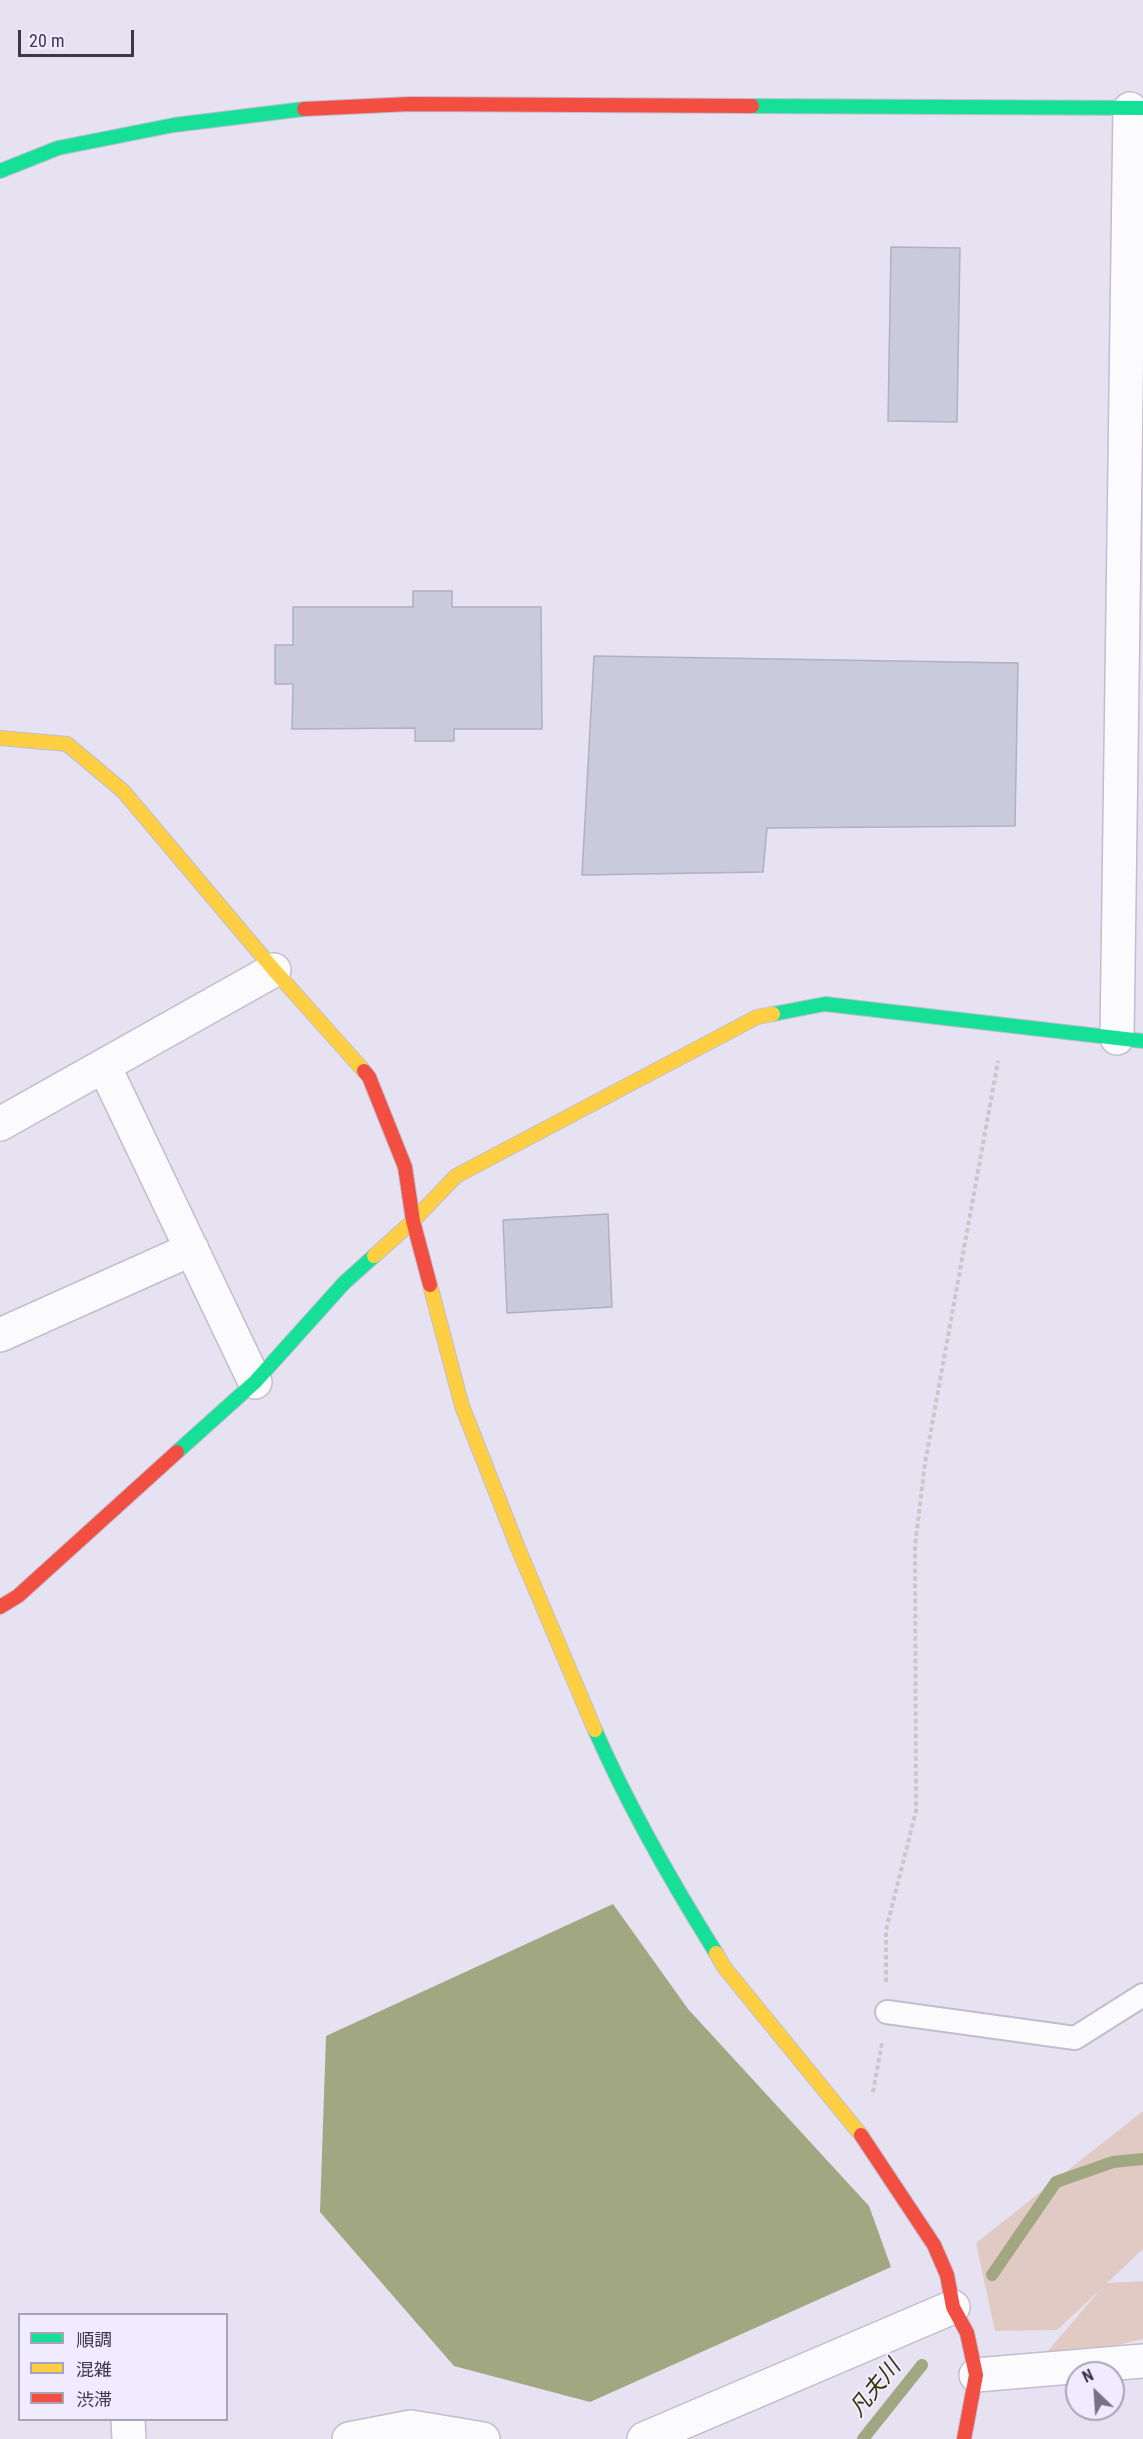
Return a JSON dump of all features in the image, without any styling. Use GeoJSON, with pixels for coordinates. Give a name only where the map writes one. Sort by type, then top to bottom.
{"type":"FeatureCollection","features":[{"type":"Feature","properties":{"kind":"street"},"geometry":{"type":"LineString","coordinates":[[0,171],[58,148],[174,125],[291,110],[410,104],[1137,109],[1130,1040],[825,1004],[757,1017],[456,1176],[413,1221],[344,1283],[255,1382],[18,1596],[0,1607]]}},
{"type":"Feature","properties":{"kind":"street"},"geometry":{"type":"LineString","coordinates":[[0,738],[67,744],[123,791],[274,970],[369,1077],[405,1167],[413,1221],[462,1406],[518,1548],[615,1776],[661,1865],[724,1967],[865,2140],[934,2245],[947,2276],[953,2307],[967,2333],[976,2375],[964,2439]]}},
{"type":"Feature","properties":{"kind":"street"},"geometry":{"type":"LineString","coordinates":[[0,1124],[274,970]]}},
{"type":"Feature","properties":{"kind":"street"},"geometry":{"type":"LineString","coordinates":[[104,1066],[255,1382]]}},
{"type":"Feature","properties":{"kind":"street"},"geometry":{"type":"LineString","coordinates":[[0,1335],[192,1249]]}},
{"type":"Feature","properties":{"kind":"street"},"geometry":{"type":"LineString","coordinates":[[644,2439],[953,2307]]}},
{"type":"Feature","properties":{"kind":"street"},"geometry":{"type":"LineString","coordinates":[[976,2375],[1143,2361]]}},
{"type":"Feature","properties":{"kind":"street"},"geometry":{"type":"LineString","coordinates":[[128,2421],[129,2439]]}},
{"type":"Feature","properties":{"kind":"street"},"geometry":{"type":"LineString","coordinates":[[349,2439],[411,2427],[483,2439]]}},
{"type":"Feature","properties":{"kind":"lane"},"geometry":{"type":"LineString","coordinates":[[887,2012],[1075,2038],[1143,1995]]}},
{"type":"Feature","properties":{"kind":"path"},"geometry":{"type":"LineString","coordinates":[[865,2140],[887,2012],[886,1930],[916,1811],[915,1546],[925,1463],[1005,1025]]}},
{"type":"Feature","properties":{"kind":"shaded area"},"geometry":{"type":"Polygon","coordinates":[[[613,1904],[688,2009],[869,2206],[891,2267],[590,2402],[454,2366],[320,2212],[326,2036],[613,1904]]]}},
{"type":"Feature","properties":{"kind":"shaded area"},"geometry":{"type":"Polygon","coordinates":[[[1143,2111],[1143,2249],[1107,2283],[1143,2281],[1143,2339],[1101,2349],[1047,2352],[1100,2290],[1057,2330],[995,2331],[976,2243],[1143,2111]]]}},
{"type":"Feature","properties":{"kind":"building"},"geometry":{"type":"Polygon","coordinates":[[[891,247],[960,248],[957,422],[888,421],[891,247]]]}},
{"type":"Feature","properties":{"kind":"building"},"geometry":{"type":"Polygon","coordinates":[[[413,591],[452,591],[452,607],[541,607],[542,729],[454,729],[454,741],[415,741],[415,728],[292,729],[293,684],[275,684],[275,645],[293,645],[293,607],[413,607],[413,591]]]}},
{"type":"Feature","properties":{"kind":"building"},"geometry":{"type":"Polygon","coordinates":[[[594,656],[1018,663],[1015,826],[767,828],[763,872],[582,875],[594,656]]]}},
{"type":"Feature","properties":{"kind":"building"},"geometry":{"type":"Polygon","coordinates":[[[608,1214],[612,1307],[507,1313],[503,1220],[608,1214]]]}},
{"type":"Feature","properties":{"kind":"waterway"},"geometry":{"type":"LineString","coordinates":[[992,2275],[1056,2182],[1113,2162],[1143,2159]]}},
{"type":"Feature","properties":{"kind":"waterway","name":"凡夫川"},"geometry":{"type":"LineString","coordinates":[[863,2439],[922,2365]]}},
{"type":"Feature","properties":{"kind":"traffic: fast"},"geometry":{"type":"LineString","coordinates":[[752,106],[1143,108]]}},
{"type":"Feature","properties":{"kind":"traffic: fast"},"geometry":{"type":"LineString","coordinates":[[0,171],[58,148],[174,125],[304,109]]}},
{"type":"Feature","properties":{"kind":"traffic: fast"},"geometry":{"type":"LineString","coordinates":[[773,1014],[825,1004],[1143,1041]]}},
{"type":"Feature","properties":{"kind":"traffic: fast"},"geometry":{"type":"LineString","coordinates":[[177,1452],[255,1382],[344,1283],[374,1256]]}},
{"type":"Feature","properties":{"kind":"traffic: fast"},"geometry":{"type":"LineString","coordinates":[[595,1730],[651,1844],[716,1953]]}},
{"type":"Feature","properties":{"kind":"traffic: slow"},"geometry":{"type":"LineString","coordinates":[[0,738],[67,744],[123,791],[274,970],[364,1071]]}},
{"type":"Feature","properties":{"kind":"traffic: slow"},"geometry":{"type":"LineString","coordinates":[[374,1256],[413,1221],[456,1176],[757,1017],[773,1014]]}},
{"type":"Feature","properties":{"kind":"traffic: slow"},"geometry":{"type":"LineString","coordinates":[[430,1285],[462,1406],[518,1548],[595,1730]]}},
{"type":"Feature","properties":{"kind":"traffic: slow"},"geometry":{"type":"LineString","coordinates":[[716,1953],[724,1967],[861,2135]]}},
{"type":"Feature","properties":{"kind":"traffic: jam"},"geometry":{"type":"LineString","coordinates":[[304,109],[410,104],[752,106]]}},
{"type":"Feature","properties":{"kind":"traffic: jam"},"geometry":{"type":"LineString","coordinates":[[364,1071],[369,1077],[405,1167],[413,1221],[430,1285]]}},
{"type":"Feature","properties":{"kind":"traffic: jam"},"geometry":{"type":"LineString","coordinates":[[0,1607],[18,1596],[177,1452]]}},
{"type":"Feature","properties":{"kind":"traffic: jam"},"geometry":{"type":"LineString","coordinates":[[861,2135],[934,2245],[947,2275],[953,2307],[967,2333],[976,2375],[964,2439]]}}]}
